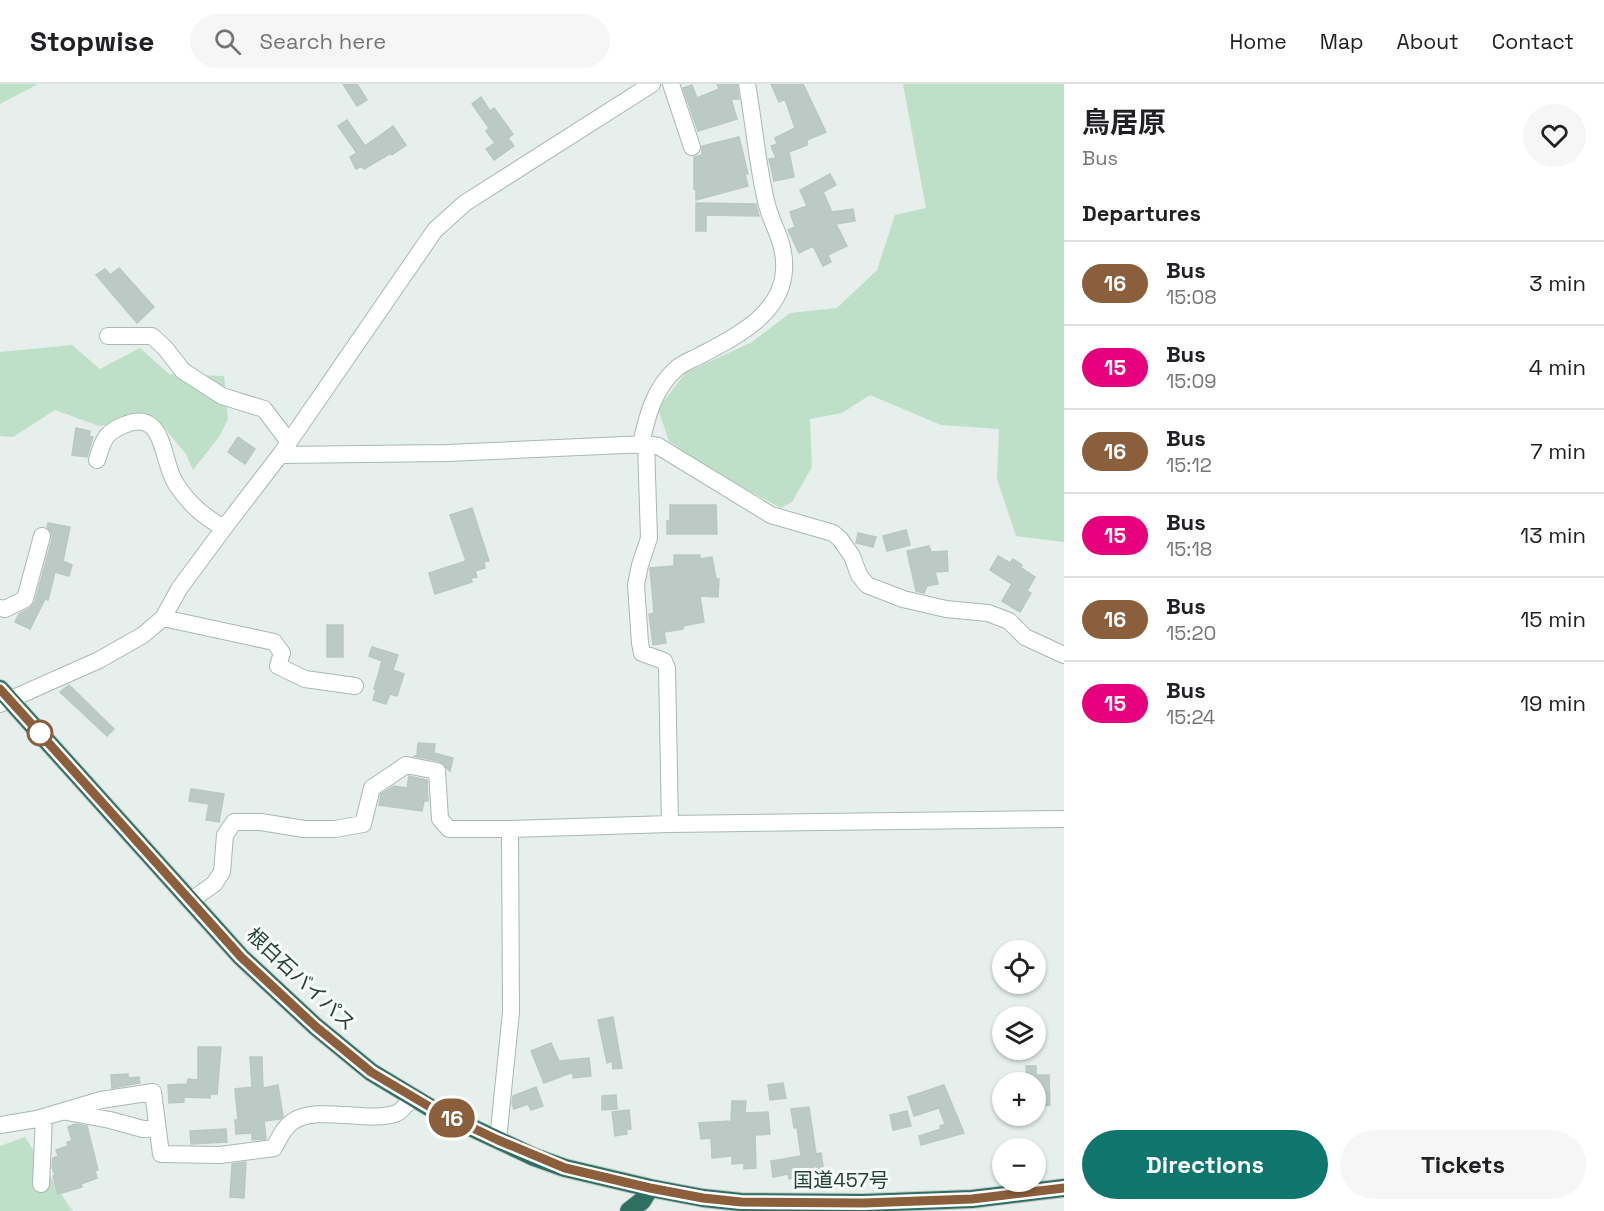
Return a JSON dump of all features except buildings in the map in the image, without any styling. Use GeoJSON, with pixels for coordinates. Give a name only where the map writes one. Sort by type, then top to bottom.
{"type":"FeatureCollection","features":[{"type":"Feature","properties":{"kind":"highway","name":"根白石バイパス"},"geometry":{"type":"LineString","coordinates":[[4,698],[241,957],[315,1026],[371,1072],[435,1110],[565,1168],[650,1188]]}},
{"type":"Feature","properties":{"kind":"highway","name":"国道457号"},"geometry":{"type":"LineString","coordinates":[[650,1188],[703,1198],[741,1202],[864,1203],[972,1199],[1064,1188]]}},
{"type":"Feature","properties":{"kind":"highway"},"geometry":{"type":"LineString","coordinates":[[629,1211],[642,1201],[650,1188]]}},
{"type":"Feature","properties":{"kind":"street"},"geometry":{"type":"LineString","coordinates":[[4,698],[99,660],[143,635],[163,618],[179,589],[285,448],[435,230],[465,203],[652,84]]}},
{"type":"Feature","properties":{"kind":"street"},"geometry":{"type":"LineString","coordinates":[[671,84],[692,147]]}},
{"type":"Feature","properties":{"kind":"street"},"geometry":{"type":"LineString","coordinates":[[670,824],[667,668],[664,661],[642,653],[640,643],[636,585],[649,538],[643,444],[648,412],[659,389],[678,367],[756,322],[775,300],[784,273],[784,248],[766,202],[747,84]]}},
{"type":"Feature","properties":{"kind":"street"},"geometry":{"type":"LineString","coordinates":[[108,336],[152,336],[183,371],[222,396],[264,409],[285,448]]}},
{"type":"Feature","properties":{"kind":"street"},"geometry":{"type":"LineString","coordinates":[[97,460],[104,438],[113,430],[138,421],[147,423],[158,433],[175,482],[201,515],[224,528]]}},
{"type":"Feature","properties":{"kind":"street"},"geometry":{"type":"LineString","coordinates":[[285,448],[447,453],[643,444],[658,446],[771,515],[833,532],[852,556],[859,575],[867,585],[903,599],[946,609],[988,613],[1009,621],[1025,637],[1064,656]]}},
{"type":"Feature","properties":{"kind":"street"},"geometry":{"type":"LineString","coordinates":[[0,608],[5,609],[25,599],[42,536]]}},
{"type":"Feature","properties":{"kind":"street"},"geometry":{"type":"LineString","coordinates":[[163,618],[274,642],[282,653],[278,666],[305,679],[354,686]]}},
{"type":"Feature","properties":{"kind":"street"},"geometry":{"type":"LineString","coordinates":[[190,901],[214,884],[222,872],[225,835],[234,822],[261,822],[304,829],[334,829],[363,824],[372,788],[406,765],[437,771],[440,819],[449,829],[1064,819]]}},
{"type":"Feature","properties":{"kind":"street"},"geometry":{"type":"LineString","coordinates":[[498,1140],[511,1012],[510,829]]}},
{"type":"Feature","properties":{"kind":"street"},"geometry":{"type":"LineString","coordinates":[[0,1125],[44,1117],[101,1100],[153,1092],[161,1154],[220,1155],[274,1148],[286,1126],[294,1119],[312,1115],[384,1116],[399,1112],[412,1097]]}},
{"type":"Feature","properties":{"kind":"street"},"geometry":{"type":"LineString","coordinates":[[64,1112],[110,1120],[142,1129],[157,1128]]}},
{"type":"Feature","properties":{"kind":"street"},"geometry":{"type":"LineString","coordinates":[[41,1184],[44,1117]]}},
{"type":"Feature","properties":{"kind":"green space"},"geometry":{"type":"Polygon","coordinates":[[[0,84],[38,84],[0,104],[0,84]]]}},
{"type":"Feature","properties":{"kind":"green space"},"geometry":{"type":"Polygon","coordinates":[[[903,84],[1064,84],[1064,542],[1016,536],[997,479],[999,429],[941,425],[870,395],[842,413],[810,419],[812,467],[792,502],[781,508],[722,477],[669,441],[658,409],[685,373],[752,342],[790,313],[837,308],[877,270],[895,215],[926,208],[903,84]]]}},
{"type":"Feature","properties":{"kind":"green space"},"geometry":{"type":"Polygon","coordinates":[[[72,345],[100,369],[140,348],[169,374],[224,376],[228,419],[219,437],[193,470],[186,454],[154,416],[99,426],[55,410],[13,437],[0,436],[0,352],[72,345]]]}},
{"type":"Feature","properties":{"kind":"green space"},"geometry":{"type":"Polygon","coordinates":[[[25,1137],[73,1211],[0,1211],[0,1146],[25,1137]]]}},
{"type":"Feature","properties":{"kind":"bus line","name":"16"},"geometry":{"type":"LineString","coordinates":[[0,689],[241,957],[315,1026],[371,1072],[435,1110],[534,1157],[565,1168],[650,1188],[703,1198],[741,1202],[864,1203],[972,1199],[1064,1188]]}}]}
